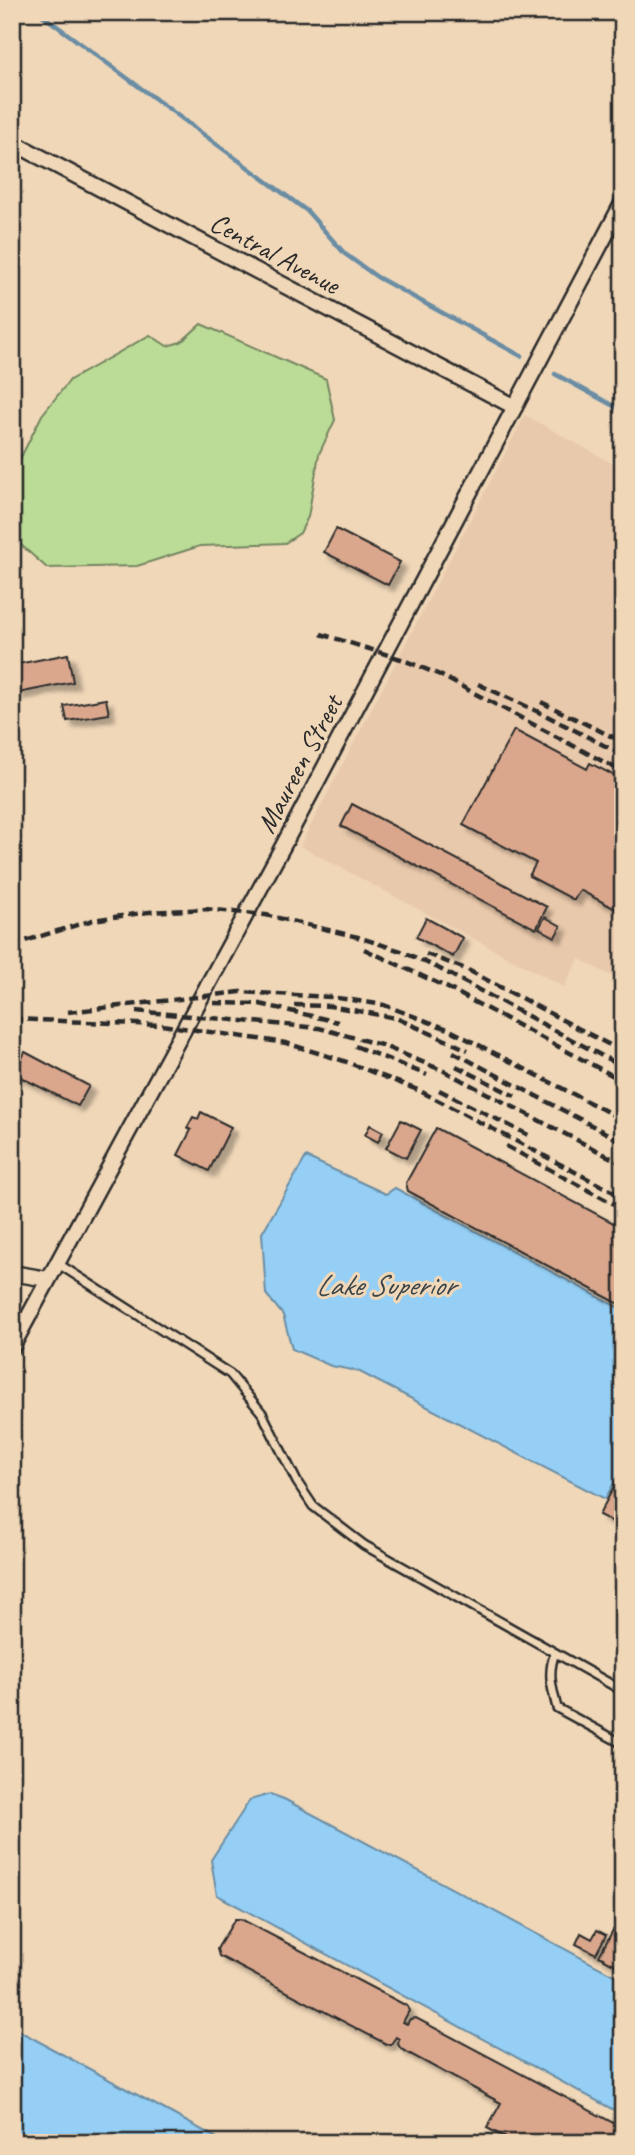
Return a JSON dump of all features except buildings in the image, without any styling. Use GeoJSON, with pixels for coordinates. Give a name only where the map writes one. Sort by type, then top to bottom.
{"type":"FeatureCollection","features":[{"type":"Feature","properties":{"kind":"street","name":"Central Avenue"},"geometry":{"type":"LineString","coordinates":[[12,142],[515,407]]}},
{"type":"Feature","properties":{"kind":"street","name":"Maureen Street"},"geometry":{"type":"LineString","coordinates":[[12,1347],[284,846],[623,202]]}},
{"type":"Feature","properties":{"kind":"street"},"geometry":{"type":"LineString","coordinates":[[12,1273],[47,1279]]}},
{"type":"Feature","properties":{"kind":"lane"},"geometry":{"type":"LineString","coordinates":[[56,1262],[230,1374],[262,1413],[297,1482],[313,1506],[338,1527],[364,1545],[623,1691]]}},
{"type":"Feature","properties":{"kind":"lane"},"geometry":{"type":"LineString","coordinates":[[555,1653],[549,1668],[557,1708],[623,1744]]}},
{"type":"Feature","properties":{"kind":"shaded area"},"geometry":{"type":"Polygon","coordinates":[[[525,415],[623,469],[623,982],[579,959],[564,987],[300,846],[525,415]]]}},
{"type":"Feature","properties":{"kind":"green space"},"geometry":{"type":"Polygon","coordinates":[[[201,324],[326,379],[335,420],[319,454],[308,517],[300,533],[285,543],[200,546],[137,566],[47,568],[21,545],[12,517],[17,465],[42,415],[70,380],[150,335],[167,346],[181,342],[201,324]]]}},
{"type":"Feature","properties":{"kind":"water","name":"Lake Superior"},"geometry":{"type":"Polygon","coordinates":[[[306,1157],[386,1194],[395,1188],[623,1310],[623,1467],[605,1499],[358,1371],[331,1366],[292,1349],[283,1315],[266,1294],[262,1233],[306,1157]]]}},
{"type":"Feature","properties":{"kind":"water"},"geometry":{"type":"Polygon","coordinates":[[[270,1794],[284,1799],[623,1980],[623,2115],[217,1895],[211,1860],[250,1800],[270,1794]]]}},
{"type":"Feature","properties":{"kind":"water"},"geometry":{"type":"Polygon","coordinates":[[[12,2027],[226,2143],[12,2143],[12,2027]]]}},
{"type":"Feature","properties":{"kind":"waterway"},"geometry":{"type":"LineString","coordinates":[[38,12],[307,211],[345,254],[377,277],[521,356]]}},
{"type":"Feature","properties":{"kind":"waterway"},"geometry":{"type":"LineString","coordinates":[[555,374],[623,411]]}},
{"type":"Feature","properties":{"kind":"railway"},"geometry":{"type":"LineString","coordinates":[[321,634],[401,659],[440,675],[623,772]]}},
{"type":"Feature","properties":{"kind":"railway"},"geometry":{"type":"LineString","coordinates":[[478,684],[623,755]]}},
{"type":"Feature","properties":{"kind":"railway"},"geometry":{"type":"LineString","coordinates":[[541,702],[623,742]]}},
{"type":"Feature","properties":{"kind":"railway"},"geometry":{"type":"LineString","coordinates":[[12,945],[93,920],[149,912],[205,909],[266,915],[358,937],[401,951],[623,1067]]}},
{"type":"Feature","properties":{"kind":"railway"},"geometry":{"type":"LineString","coordinates":[[364,949],[446,987],[623,1081]]}},
{"type":"Feature","properties":{"kind":"railway"},"geometry":{"type":"LineString","coordinates":[[426,954],[466,969],[623,1052]]}},
{"type":"Feature","properties":{"kind":"railway"},"geometry":{"type":"LineString","coordinates":[[68,1012],[240,992],[331,997],[384,1005],[448,1029],[623,1120]]}},
{"type":"Feature","properties":{"kind":"railway"},"geometry":{"type":"LineString","coordinates":[[214,1003],[260,1004],[338,1022]]}},
{"type":"Feature","properties":{"kind":"railway"},"geometry":{"type":"LineString","coordinates":[[294,1005],[330,1006],[396,1018],[468,1050]]}},
{"type":"Feature","properties":{"kind":"railway"},"geometry":{"type":"LineString","coordinates":[[136,1011],[319,1028],[381,1045],[444,1071],[623,1164]]}},
{"type":"Feature","properties":{"kind":"railway"},"geometry":{"type":"LineString","coordinates":[[12,1019],[162,1025],[286,1043],[344,1061],[420,1091],[623,1197]]}},
{"type":"Feature","properties":{"kind":"railway"},"geometry":{"type":"LineString","coordinates":[[355,1046],[427,1075]]}},
{"type":"Feature","properties":{"kind":"railway"},"geometry":{"type":"LineString","coordinates":[[453,1052],[623,1142]]}},
{"type":"Feature","properties":{"kind":"railway"},"geometry":{"type":"LineString","coordinates":[[456,1066],[515,1096]]}},
{"type":"Feature","properties":{"kind":"railway"},"geometry":{"type":"LineString","coordinates":[[439,1090],[530,1136]]}},
{"type":"Feature","properties":{"kind":"railway"},"geometry":{"type":"LineString","coordinates":[[506,1146],[623,1209]]}}]}
